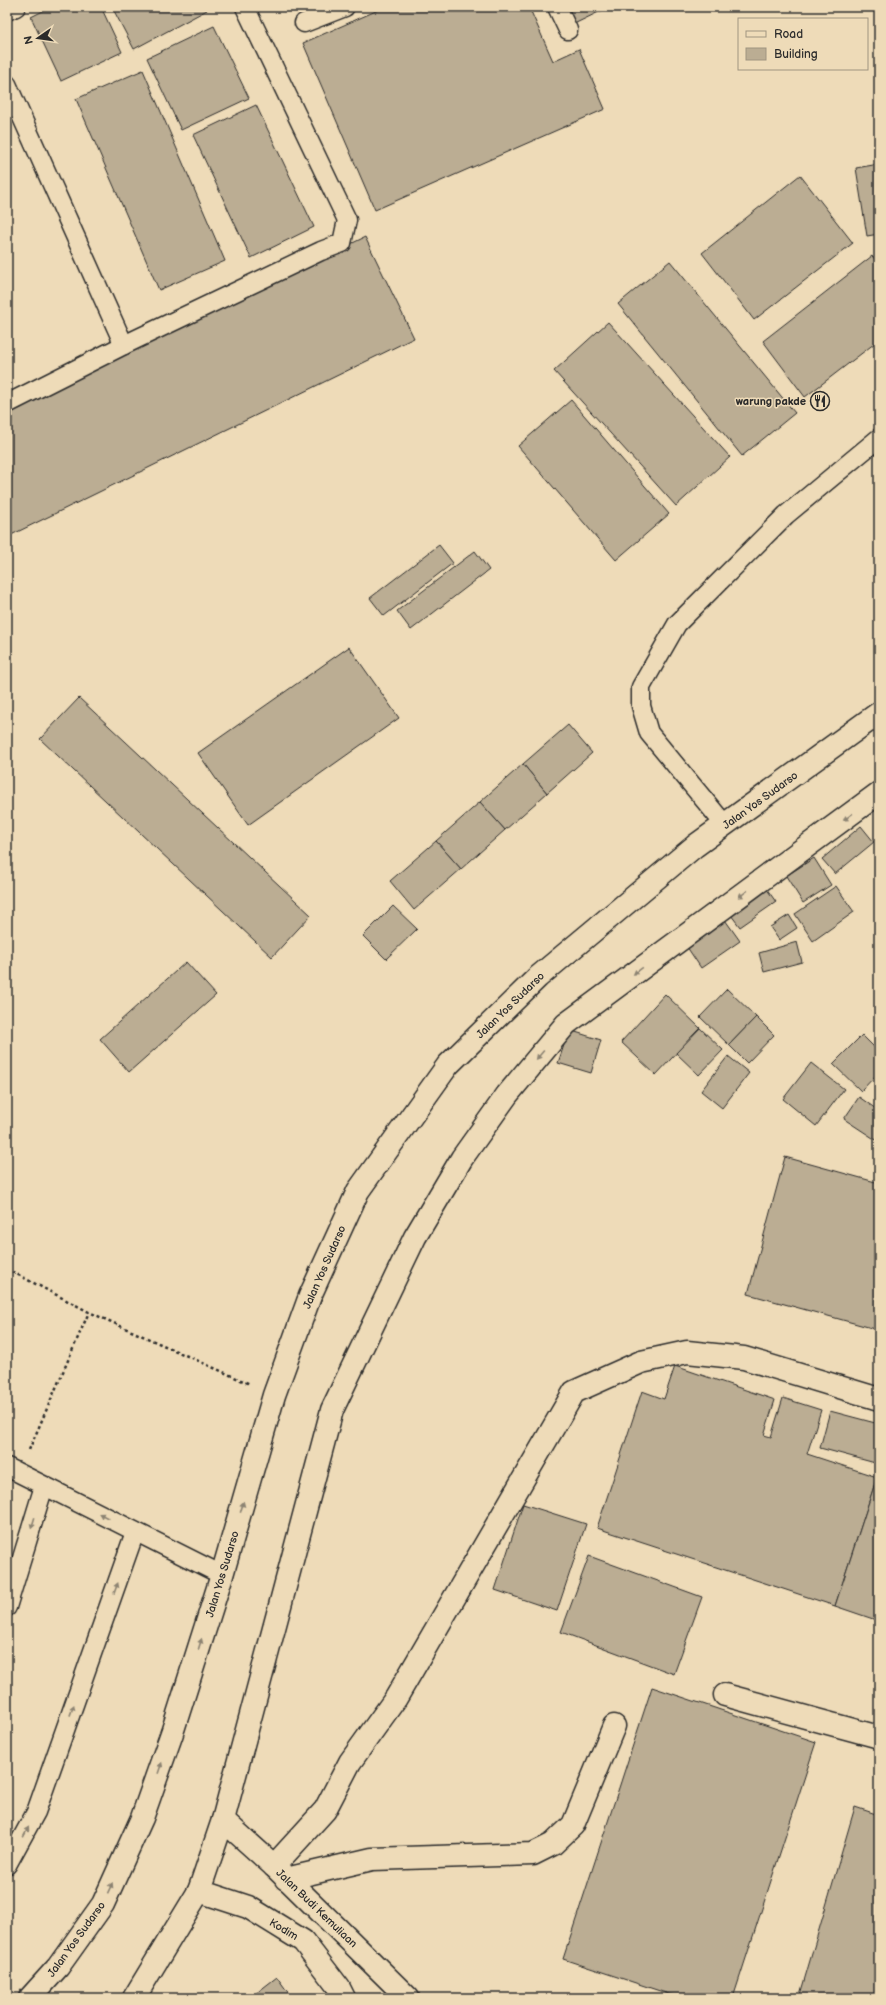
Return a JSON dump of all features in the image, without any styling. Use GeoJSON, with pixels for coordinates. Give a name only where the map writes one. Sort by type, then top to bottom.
{"type":"FeatureCollection","features":[{"type":"Feature","properties":{"kind":"main road","name":"Jalan Yos Sudarso"},"geometry":{"type":"LineString","coordinates":[[30,1998],[58,1967],[103,1904],[139,1825],[172,1733],[222,1575],[274,1395],[310,1296],[358,1191],[448,1066],[538,977],[695,846],[879,713]]}},
{"type":"Feature","properties":{"kind":"main road"},"geometry":{"type":"LineString","coordinates":[[134,1998],[200,1891],[223,1820],[332,1410],[415,1237],[462,1158],[507,1095],[566,1024],[879,793]]}},
{"type":"Feature","properties":{"kind":"main road"},"geometry":{"type":"LineString","coordinates":[[280,1872],[326,1810],[350,1762],[396,1698],[574,1392],[641,1362],[687,1352],[744,1358],[879,1399]]}},
{"type":"Feature","properties":{"kind":"main road"},"geometry":{"type":"LineString","coordinates":[[725,1695],[879,1737]]}},
{"type":"Feature","properties":{"kind":"main road"},"geometry":{"type":"LineString","coordinates":[[280,1872],[372,1859],[532,1854],[553,1844],[573,1825],[614,1726]]}},
{"type":"Feature","properties":{"kind":"main road","name":"Jalan Budi Kemuliaan"},"geometry":{"type":"LineString","coordinates":[[223,1820],[280,1872],[408,1998]]}},
{"type":"Feature","properties":{"kind":"main road","name":"Kodim"},"geometry":{"type":"LineString","coordinates":[[200,1891],[248,1907],[303,1940],[338,1995]]}},
{"type":"Feature","properties":{"kind":"lane"},"geometry":{"type":"LineString","coordinates":[[7,11],[16,7]]}},
{"type":"Feature","properties":{"kind":"lane"},"geometry":{"type":"LineString","coordinates":[[7,404],[124,345],[321,251],[342,243],[347,220],[245,7]]}},
{"type":"Feature","properties":{"kind":"lane"},"geometry":{"type":"LineString","coordinates":[[304,23],[345,7]]}},
{"type":"Feature","properties":{"kind":"lane"},"geometry":{"type":"LineString","coordinates":[[557,7],[568,30]]}},
{"type":"Feature","properties":{"kind":"lane"},"geometry":{"type":"LineString","coordinates":[[7,84],[124,345]]}},
{"type":"Feature","properties":{"kind":"lane"},"geometry":{"type":"LineString","coordinates":[[725,825],[649,733],[641,706],[641,687],[677,624],[786,515],[879,438]]}},
{"type":"Feature","properties":{"kind":"lane"},"geometry":{"type":"LineString","coordinates":[[13,1470],[222,1575]]}},
{"type":"Feature","properties":{"kind":"lane"},"geometry":{"type":"LineString","coordinates":[[7,1607],[44,1486]]}},
{"type":"Feature","properties":{"kind":"lane"},"geometry":{"type":"LineString","coordinates":[[7,1865],[36,1812],[135,1532]]}},
{"type":"Feature","properties":{"kind":"path"},"geometry":{"type":"LineString","coordinates":[[7,1269],[89,1312],[274,1395]]}},
{"type":"Feature","properties":{"kind":"path"},"geometry":{"type":"LineString","coordinates":[[13,1470],[89,1312]]}},
{"type":"Feature","properties":{"kind":"building"},"geometry":{"type":"Polygon","coordinates":[[[51,7],[101,7],[122,52],[61,81],[31,17],[51,7]]]}},
{"type":"Feature","properties":{"kind":"building"},"geometry":{"type":"Polygon","coordinates":[[[112,7],[205,7],[207,10],[134,49],[112,7]]]}},
{"type":"Feature","properties":{"kind":"building"},"geometry":{"type":"Polygon","coordinates":[[[385,7],[529,7],[553,61],[579,49],[605,109],[375,210],[303,43],[385,7]]]}},
{"type":"Feature","properties":{"kind":"building"},"geometry":{"type":"Polygon","coordinates":[[[563,7],[609,7],[572,25],[563,7]]]}},
{"type":"Feature","properties":{"kind":"building"},"geometry":{"type":"Polygon","coordinates":[[[214,26],[249,98],[181,130],[147,58],[214,26]]]}},
{"type":"Feature","properties":{"kind":"building"},"geometry":{"type":"Polygon","coordinates":[[[143,70],[225,261],[159,290],[76,99],[143,70]]]}},
{"type":"Feature","properties":{"kind":"building"},"geometry":{"type":"Polygon","coordinates":[[[256,105],[314,227],[251,258],[193,135],[256,105]]]}},
{"type":"Feature","properties":{"kind":"building"},"geometry":{"type":"Polygon","coordinates":[[[879,164],[879,234],[867,236],[856,168],[879,164]]]}},
{"type":"Feature","properties":{"kind":"building"},"geometry":{"type":"Polygon","coordinates":[[[800,175],[853,243],[754,320],[702,253],[800,175]]]}},
{"type":"Feature","properties":{"kind":"building"},"geometry":{"type":"Polygon","coordinates":[[[365,237],[414,338],[7,537],[7,412],[365,237]]]}},
{"type":"Feature","properties":{"kind":"building"},"geometry":{"type":"Polygon","coordinates":[[[872,256],[879,264],[879,340],[805,397],[763,341],[872,256]]]}},
{"type":"Feature","properties":{"kind":"building"},"geometry":{"type":"Polygon","coordinates":[[[670,261],[795,413],[742,456],[618,304],[670,261]]]}},
{"type":"Feature","properties":{"kind":"building"},"geometry":{"type":"Polygon","coordinates":[[[608,322],[730,457],[676,506],[554,371],[608,322]]]}},
{"type":"Feature","properties":{"kind":"building"},"geometry":{"type":"Polygon","coordinates":[[[571,400],[669,514],[616,560],[518,446],[571,400]]]}},
{"type":"Feature","properties":{"kind":"building"},"geometry":{"type":"Polygon","coordinates":[[[439,545],[453,563],[384,616],[370,598],[439,545]]]}},
{"type":"Feature","properties":{"kind":"building"},"geometry":{"type":"Polygon","coordinates":[[[475,551],[489,570],[411,630],[397,611],[475,551]]]}},
{"type":"Feature","properties":{"kind":"building"},"geometry":{"type":"Polygon","coordinates":[[[349,647],[399,718],[248,825],[198,753],[349,647]]]}},
{"type":"Feature","properties":{"kind":"building"},"geometry":{"type":"Polygon","coordinates":[[[79,698],[311,915],[272,957],[40,739],[79,698]]]}},
{"type":"Feature","properties":{"kind":"building"},"geometry":{"type":"Polygon","coordinates":[[[568,725],[592,753],[547,793],[523,764],[568,725]]]}},
{"type":"Feature","properties":{"kind":"building"},"geometry":{"type":"Polygon","coordinates":[[[523,764],[547,793],[505,830],[480,802],[523,764]]]}},
{"type":"Feature","properties":{"kind":"building"},"geometry":{"type":"Polygon","coordinates":[[[480,802],[505,830],[461,869],[436,841],[480,802]]]}},
{"type":"Feature","properties":{"kind":"building"},"geometry":{"type":"Polygon","coordinates":[[[861,826],[874,842],[835,874],[822,859],[861,826]]]}},
{"type":"Feature","properties":{"kind":"building"},"geometry":{"type":"Polygon","coordinates":[[[436,841],[461,869],[414,910],[390,881],[436,841]]]}},
{"type":"Feature","properties":{"kind":"building"},"geometry":{"type":"Polygon","coordinates":[[[814,858],[831,885],[803,903],[786,876],[814,858]]]}},
{"type":"Feature","properties":{"kind":"building"},"geometry":{"type":"Polygon","coordinates":[[[764,885],[776,902],[740,927],[728,911],[764,885]]]}},
{"type":"Feature","properties":{"kind":"building"},"geometry":{"type":"Polygon","coordinates":[[[836,886],[854,912],[813,941],[795,914],[836,886]]]}},
{"type":"Feature","properties":{"kind":"building"},"geometry":{"type":"Polygon","coordinates":[[[393,906],[417,929],[386,959],[363,936],[393,906]]]}},
{"type":"Feature","properties":{"kind":"building"},"geometry":{"type":"Polygon","coordinates":[[[789,915],[797,928],[779,940],[770,927],[789,915]]]}},
{"type":"Feature","properties":{"kind":"building"},"geometry":{"type":"Polygon","coordinates":[[[723,917],[740,941],[701,968],[685,944],[723,917]]]}},
{"type":"Feature","properties":{"kind":"building"},"geometry":{"type":"Polygon","coordinates":[[[797,942],[802,962],[764,972],[759,953],[797,942]]]}},
{"type":"Feature","properties":{"kind":"building"},"geometry":{"type":"Polygon","coordinates":[[[186,962],[216,995],[129,1072],[100,1039],[186,962]]]}},
{"type":"Feature","properties":{"kind":"building"},"geometry":{"type":"Polygon","coordinates":[[[727,989],[756,1017],[729,1045],[700,1017],[727,989]]]}},
{"type":"Feature","properties":{"kind":"building"},"geometry":{"type":"Polygon","coordinates":[[[665,994],[700,1028],[656,1075],[621,1042],[665,994]]]}},
{"type":"Feature","properties":{"kind":"building"},"geometry":{"type":"Polygon","coordinates":[[[756,1017],[774,1035],[747,1063],[729,1045],[756,1017]]]}},
{"type":"Feature","properties":{"kind":"building"},"geometry":{"type":"Polygon","coordinates":[[[700,1028],[723,1050],[699,1075],[676,1053],[700,1028]]]}},
{"type":"Feature","properties":{"kind":"building"},"geometry":{"type":"Polygon","coordinates":[[[569,1030],[601,1040],[591,1073],[558,1063],[569,1030]]]}},
{"type":"Feature","properties":{"kind":"building"},"geometry":{"type":"Polygon","coordinates":[[[862,1035],[879,1052],[879,1072],[861,1091],[833,1064],[862,1035]]]}},
{"type":"Feature","properties":{"kind":"building"},"geometry":{"type":"Polygon","coordinates":[[[728,1056],[749,1073],[722,1108],[701,1091],[728,1056]]]}},
{"type":"Feature","properties":{"kind":"building"},"geometry":{"type":"Polygon","coordinates":[[[811,1063],[844,1089],[816,1126],[783,1099],[811,1063]]]}},
{"type":"Feature","properties":{"kind":"building"},"geometry":{"type":"Polygon","coordinates":[[[859,1097],[879,1111],[879,1136],[876,1140],[844,1119],[859,1097]]]}},
{"type":"Feature","properties":{"kind":"building"},"geometry":{"type":"Polygon","coordinates":[[[785,1157],[879,1183],[879,1330],[748,1294],[785,1157]]]}},
{"type":"Feature","properties":{"kind":"building"},"geometry":{"type":"Polygon","coordinates":[[[675,1366],[775,1400],[764,1435],[771,1437],[783,1398],[821,1410],[807,1454],[877,1477],[835,1606],[597,1528],[642,1391],[664,1399],[675,1366]]]}},
{"type":"Feature","properties":{"kind":"building"},"geometry":{"type":"Polygon","coordinates":[[[830,1411],[879,1424],[879,1464],[820,1448],[830,1411]]]}},
{"type":"Feature","properties":{"kind":"building"},"geometry":{"type":"Polygon","coordinates":[[[877,1477],[879,1477],[879,1621],[835,1606],[877,1477]]]}},
{"type":"Feature","properties":{"kind":"building"},"geometry":{"type":"Polygon","coordinates":[[[523,1504],[586,1524],[557,1611],[495,1590],[523,1504]]]}},
{"type":"Feature","properties":{"kind":"building"},"geometry":{"type":"Polygon","coordinates":[[[589,1556],[702,1597],[674,1674],[561,1632],[589,1556]]]}},
{"type":"Feature","properties":{"kind":"building"},"geometry":{"type":"Polygon","coordinates":[[[652,1687],[816,1742],[733,1998],[681,1998],[563,1959],[652,1687]]]}},
{"type":"Feature","properties":{"kind":"building"},"geometry":{"type":"Polygon","coordinates":[[[855,1807],[879,1815],[879,1998],[799,1998],[855,1807]]]}},
{"type":"Feature","properties":{"kind":"building"},"geometry":{"type":"Polygon","coordinates":[[[277,1977],[292,1998],[250,1998],[277,1977]]]}},
{"type":"Feature","properties":{"kind":"place","name":"warung pakde"},"geometry":{"type":"Point","coordinates":[820,401]}}]}
